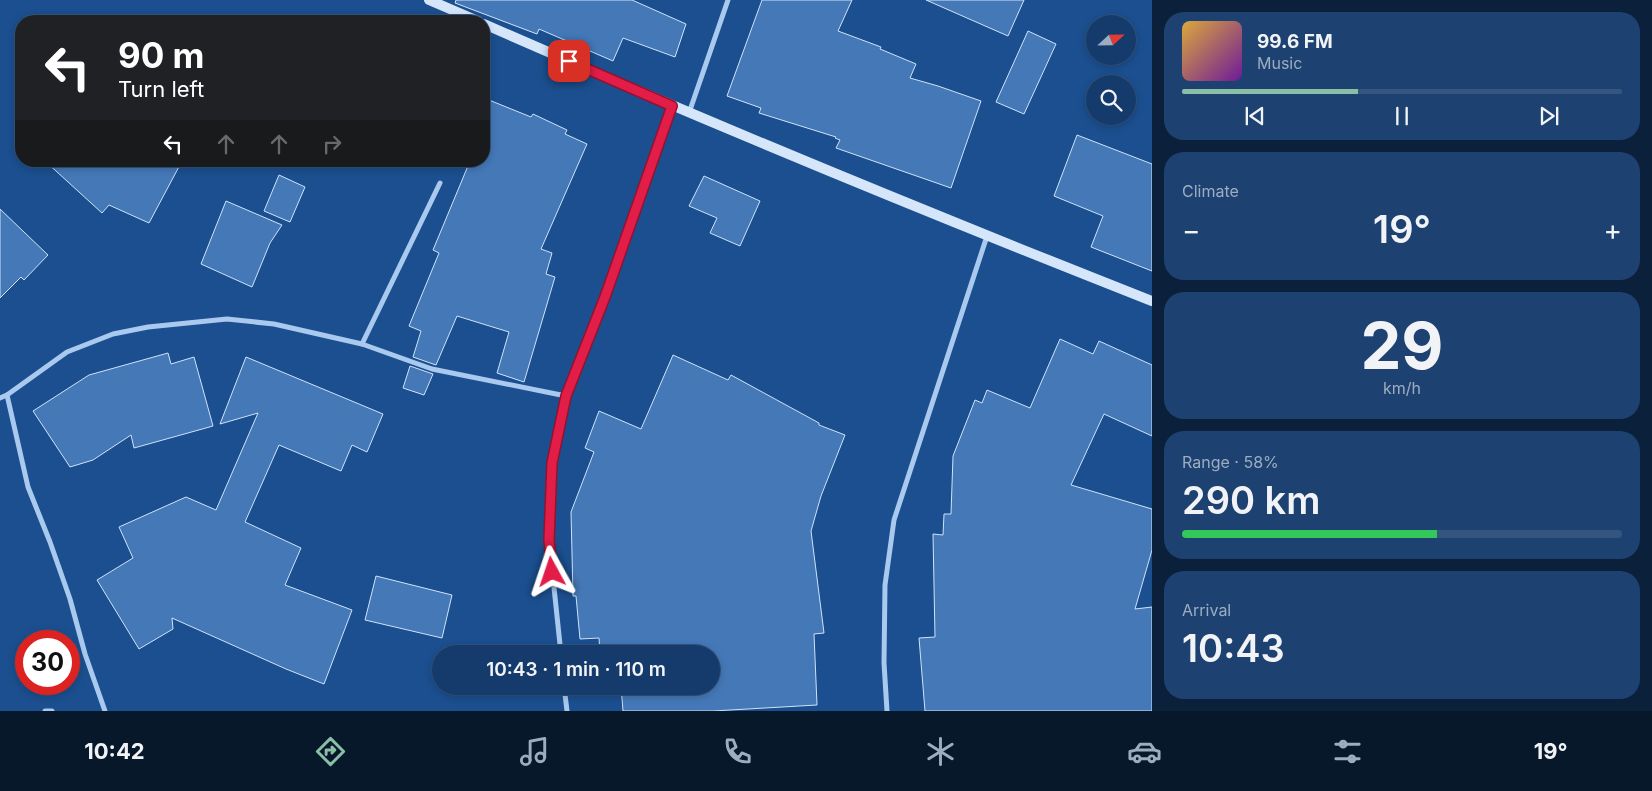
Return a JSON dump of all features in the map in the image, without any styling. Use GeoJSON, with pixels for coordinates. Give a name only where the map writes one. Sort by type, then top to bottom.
{"type":"FeatureCollection","features":[{"type":"Feature","properties":{"kind":"main road"},"geometry":{"type":"LineString","coordinates":[[430,0],[464,15]]}},
{"type":"Feature","properties":{"kind":"main road"},"geometry":{"type":"LineString","coordinates":[[490,27],[689,114],[987,236],[1152,301]]}},
{"type":"Feature","properties":{"kind":"street"},"geometry":{"type":"LineString","coordinates":[[689,114],[728,0]]}},
{"type":"Feature","properties":{"kind":"street"},"geometry":{"type":"LineString","coordinates":[[559,645],[549,540],[552,463],[566,396],[605,297],[672,106]]}},
{"type":"Feature","properties":{"kind":"street"},"geometry":{"type":"LineString","coordinates":[[362,344],[440,183]]}},
{"type":"Feature","properties":{"kind":"street"},"geometry":{"type":"LineString","coordinates":[[886,711],[884,663],[885,585],[894,520],[987,236]]}},
{"type":"Feature","properties":{"kind":"street"},"geometry":{"type":"LineString","coordinates":[[0,398],[67,352],[113,334],[148,327],[227,319],[274,324],[362,344],[432,369],[566,396]]}},
{"type":"Feature","properties":{"kind":"street"},"geometry":{"type":"LineString","coordinates":[[7,395],[28,487],[70,599],[85,654],[105,711]]}},
{"type":"Feature","properties":{"kind":"street"},"geometry":{"type":"LineString","coordinates":[[565,695],[567,711]]}},
{"type":"Feature","properties":{"kind":"street"},"geometry":{"type":"LineString","coordinates":[[45,711],[52,711]]}},
{"type":"Feature","properties":{"kind":"building"},"geometry":{"type":"Polygon","coordinates":[[[456,0],[632,0],[686,24],[675,57],[623,38],[613,61],[539,29],[537,34],[455,3],[456,0]]]}},
{"type":"Feature","properties":{"kind":"building"},"geometry":{"type":"Polygon","coordinates":[[[762,0],[852,0],[838,31],[881,47],[880,49],[916,64],[910,78],[981,101],[951,188],[836,148],[840,140],[836,137],[759,113],[761,108],[727,96],[762,0]]]}},
{"type":"Feature","properties":{"kind":"building"},"geometry":{"type":"Polygon","coordinates":[[[926,0],[1024,0],[1008,36],[926,0]]]}},
{"type":"Feature","properties":{"kind":"building"},"geometry":{"type":"Polygon","coordinates":[[[1028,31],[1056,44],[1024,114],[996,102],[1028,31]]]}},
{"type":"Feature","properties":{"kind":"building"},"geometry":{"type":"Polygon","coordinates":[[[490,100],[531,117],[533,114],[567,130],[565,134],[587,144],[541,249],[552,253],[546,274],[555,277],[524,382],[497,373],[509,332],[457,316],[436,365],[413,357],[421,331],[409,326],[439,253],[433,250],[468,167],[490,167],[490,100]]]}},
{"type":"Feature","properties":{"kind":"building"},"geometry":{"type":"Polygon","coordinates":[[[1077,135],[1152,164],[1152,271],[1091,247],[1103,216],[1054,196],[1077,135]]]}},
{"type":"Feature","properties":{"kind":"building"},"geometry":{"type":"Polygon","coordinates":[[[52,167],[179,167],[149,223],[109,205],[102,213],[52,167]]]}},
{"type":"Feature","properties":{"kind":"building"},"geometry":{"type":"Polygon","coordinates":[[[279,175],[305,187],[290,222],[264,211],[279,175]]]}},
{"type":"Feature","properties":{"kind":"building"},"geometry":{"type":"Polygon","coordinates":[[[704,176],[760,201],[740,246],[710,233],[717,218],[689,206],[704,176]]]}},
{"type":"Feature","properties":{"kind":"building"},"geometry":{"type":"Polygon","coordinates":[[[226,201],[282,225],[270,243],[252,287],[201,264],[226,201]]]}},
{"type":"Feature","properties":{"kind":"building"},"geometry":{"type":"Polygon","coordinates":[[[0,209],[48,255],[24,280],[21,277],[0,298],[0,209]]]}},
{"type":"Feature","properties":{"kind":"building"},"geometry":{"type":"Polygon","coordinates":[[[1060,339],[1093,354],[1099,341],[1152,365],[1152,436],[1104,414],[1071,485],[1152,509],[1152,550],[1135,609],[1152,607],[1152,711],[925,711],[919,638],[935,637],[933,534],[943,535],[944,514],[951,514],[953,456],[975,400],[982,403],[987,390],[1030,408],[1060,339]]]}},
{"type":"Feature","properties":{"kind":"building"},"geometry":{"type":"Polygon","coordinates":[[[168,353],[171,364],[194,357],[213,426],[134,448],[131,435],[93,460],[70,467],[33,411],[89,375],[168,353]]]}},
{"type":"Feature","properties":{"kind":"building"},"geometry":{"type":"Polygon","coordinates":[[[673,355],[728,380],[731,375],[819,423],[819,425],[845,435],[821,496],[811,531],[824,633],[814,634],[817,705],[713,711],[623,711],[622,695],[720,695],[720,645],[599,645],[599,638],[580,639],[576,596],[573,596],[571,512],[594,452],[585,448],[599,411],[641,429],[673,355]]]}},
{"type":"Feature","properties":{"kind":"building"},"geometry":{"type":"Polygon","coordinates":[[[246,357],[383,414],[367,452],[352,445],[341,471],[279,445],[245,522],[301,548],[285,585],[352,610],[324,684],[172,618],[173,629],[139,649],[97,580],[133,558],[119,527],[186,497],[216,510],[258,413],[220,424],[246,357]]]}},
{"type":"Feature","properties":{"kind":"building"},"geometry":{"type":"Polygon","coordinates":[[[410,366],[433,374],[424,395],[403,388],[410,366]]]}},
{"type":"Feature","properties":{"kind":"building"},"geometry":{"type":"Polygon","coordinates":[[[376,576],[452,595],[442,638],[365,620],[376,576]]]}},
{"type":"Feature","properties":{"kind":"route"},"geometry":{"type":"LineString","coordinates":[[552,572],[549,540],[552,463],[566,396],[605,297],[672,106],[569,61]]}}]}
